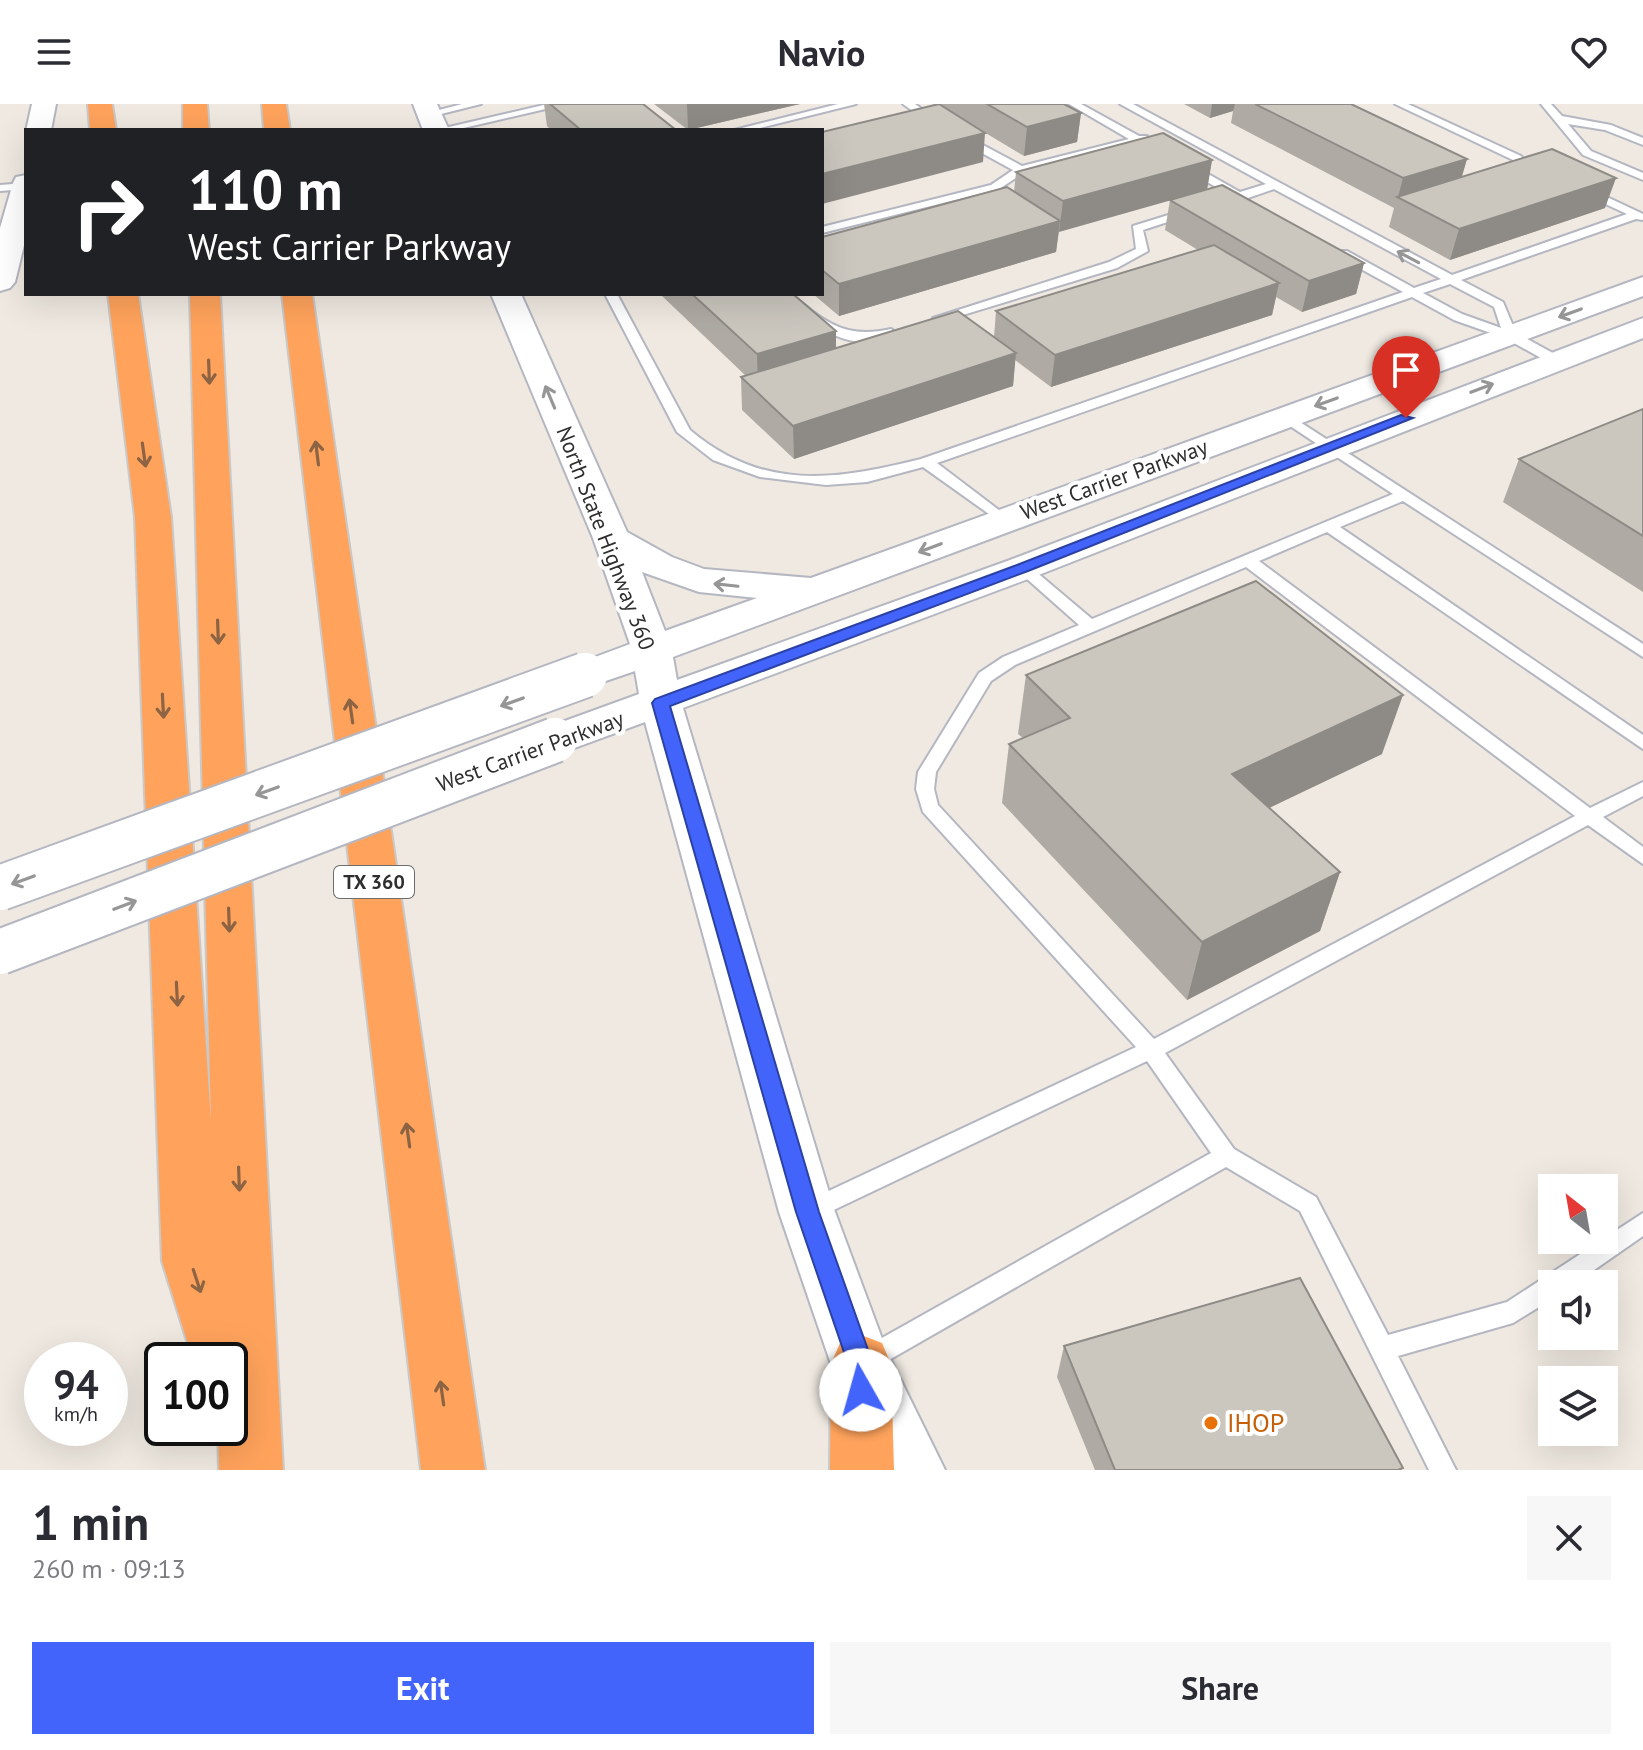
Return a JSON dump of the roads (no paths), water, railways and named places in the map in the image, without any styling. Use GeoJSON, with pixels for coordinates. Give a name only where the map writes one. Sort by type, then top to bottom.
{"type":"FeatureCollection","features":[{"type":"Feature","properties":{"kind":"highway"},"geometry":{"type":"LineString","coordinates":[[100,104],[103,128]]}},
{"type":"Feature","properties":{"kind":"highway"},"geometry":{"type":"LineString","coordinates":[[195,104],[196,128]]}},
{"type":"Feature","properties":{"kind":"highway"},"geometry":{"type":"LineString","coordinates":[[274,104],[277,128]]}},
{"type":"Feature","properties":{"kind":"highway"},"geometry":{"type":"LineString","coordinates":[[123,296],[153,517],[191,1261],[217,1342]]}},
{"type":"Feature","properties":{"kind":"highway"},"geometry":{"type":"LineString","coordinates":[[205,296],[250,1456]]}},
{"type":"Feature","properties":{"kind":"highway","name":"TX 360"},"geometry":{"type":"LineString","coordinates":[[297,296],[453,1470]]}},
{"type":"Feature","properties":{"kind":"highway"},"geometry":{"type":"LineString","coordinates":[[861,1364],[862,1470]]}},
{"type":"Feature","properties":{"kind":"main road"},"geometry":{"type":"LineString","coordinates":[[38,128],[44,104]]}},
{"type":"Feature","properties":{"kind":"main road"},"geometry":{"type":"LineString","coordinates":[[0,282],[17,193]]}},
{"type":"Feature","properties":{"kind":"main road","name":"West Carrier Parkway"},"geometry":{"type":"LineString","coordinates":[[0,888],[1643,286]]}},
{"type":"Feature","properties":{"kind":"main road","name":"North State Highway 360"},"geometry":{"type":"LineString","coordinates":[[507,296],[611,538],[652,651],[661,703],[807,1212],[861,1364],[913,1470]]}},
{"type":"Feature","properties":{"kind":"main road","name":"West Carrier Parkway"},"geometry":{"type":"LineString","coordinates":[[0,952],[555,740],[1023,568],[1643,327]]}},
{"type":"Feature","properties":{"kind":"main road"},"geometry":{"type":"LineString","coordinates":[[611,538],[666,572],[698,582],[740,586],[831,585]]}},
{"type":"Feature","properties":{"kind":"lane"},"geometry":{"type":"LineString","coordinates":[[433,119],[476,104]]}},
{"type":"Feature","properties":{"kind":"lane"},"geometry":{"type":"LineString","coordinates":[[498,104],[513,128]]}},
{"type":"Feature","properties":{"kind":"lane"},"geometry":{"type":"LineString","coordinates":[[433,119],[505,117],[562,104]]}},
{"type":"Feature","properties":{"kind":"lane"},"geometry":{"type":"LineString","coordinates":[[748,128],[851,104]]}},
{"type":"Feature","properties":{"kind":"lane"},"geometry":{"type":"LineString","coordinates":[[908,104],[938,125],[1021,170]]}},
{"type":"Feature","properties":{"kind":"lane"},"geometry":{"type":"LineString","coordinates":[[1074,104],[1163,153]]}},
{"type":"Feature","properties":{"kind":"lane"},"geometry":{"type":"LineString","coordinates":[[1125,104],[1499,305],[1510,335]]}},
{"type":"Feature","properties":{"kind":"lane"},"geometry":{"type":"LineString","coordinates":[[1400,104],[1517,158],[1536,173],[1516,175]]}},
{"type":"Feature","properties":{"kind":"lane"},"geometry":{"type":"LineString","coordinates":[[1546,104],[1587,153],[1643,177]]}},
{"type":"Feature","properties":{"kind":"lane"},"geometry":{"type":"LineString","coordinates":[[1559,119],[1607,127],[1643,142]]}},
{"type":"Feature","properties":{"kind":"lane"},"geometry":{"type":"LineString","coordinates":[[923,128],[938,125]]}},
{"type":"Feature","properties":{"kind":"lane"},"geometry":{"type":"LineString","coordinates":[[824,230],[995,187],[1021,170],[1173,129]]}},
{"type":"Feature","properties":{"kind":"lane"},"geometry":{"type":"LineString","coordinates":[[1175,160],[1252,203]]}},
{"type":"Feature","properties":{"kind":"lane"},"geometry":{"type":"LineString","coordinates":[[919,324],[1113,265],[1142,251],[1137,228],[1274,185]]}},
{"type":"Feature","properties":{"kind":"lane"},"geometry":{"type":"LineString","coordinates":[[1581,188],[1639,216]]}},
{"type":"Feature","properties":{"kind":"lane"},"geometry":{"type":"LineString","coordinates":[[612,296],[684,432],[702,450],[740,466],[797,478],[847,480],[926,462],[1639,216]]}},
{"type":"Feature","properties":{"kind":"lane"},"geometry":{"type":"LineString","coordinates":[[1332,247],[1458,317],[1510,335],[1555,360]]}},
{"type":"Feature","properties":{"kind":"lane"},"geometry":{"type":"LineString","coordinates":[[786,296],[826,328],[849,339],[874,338],[904,329]]}},
{"type":"Feature","properties":{"kind":"lane"},"geometry":{"type":"LineString","coordinates":[[1286,417],[1643,652]]}},
{"type":"Feature","properties":{"kind":"lane"},"geometry":{"type":"LineString","coordinates":[[926,462],[1003,520]]}},
{"type":"Feature","properties":{"kind":"lane"},"geometry":{"type":"LineString","coordinates":[[1404,495],[1009,661],[985,677],[927,772],[925,789],[929,807],[1151,1050],[1226,1156],[1308,1204],[1443,1470]]}},
{"type":"Feature","properties":{"kind":"lane"},"geometry":{"type":"LineString","coordinates":[[1328,526],[1643,743]]}},
{"type":"Feature","properties":{"kind":"lane"},"geometry":{"type":"LineString","coordinates":[[1247,560],[1643,857]]}},
{"type":"Feature","properties":{"kind":"lane"},"geometry":{"type":"LineString","coordinates":[[1023,568],[1090,626]]}},
{"type":"Feature","properties":{"kind":"lane"},"geometry":{"type":"LineString","coordinates":[[807,1212],[1151,1050],[1643,788]]}},
{"type":"Feature","properties":{"kind":"lane"},"geometry":{"type":"LineString","coordinates":[[861,1364],[1226,1156]]}},
{"type":"Feature","properties":{"kind":"lane"},"geometry":{"type":"LineString","coordinates":[[1575,1270],[1643,1223]]}},
{"type":"Feature","properties":{"kind":"lane"},"geometry":{"type":"LineString","coordinates":[[1381,1349],[1513,1312],[1538,1295]]}},
{"type":"Feature","properties":{"kind":"place","name":"IHOP"},"geometry":{"type":"Point","coordinates":[1211,1423]}}]}
